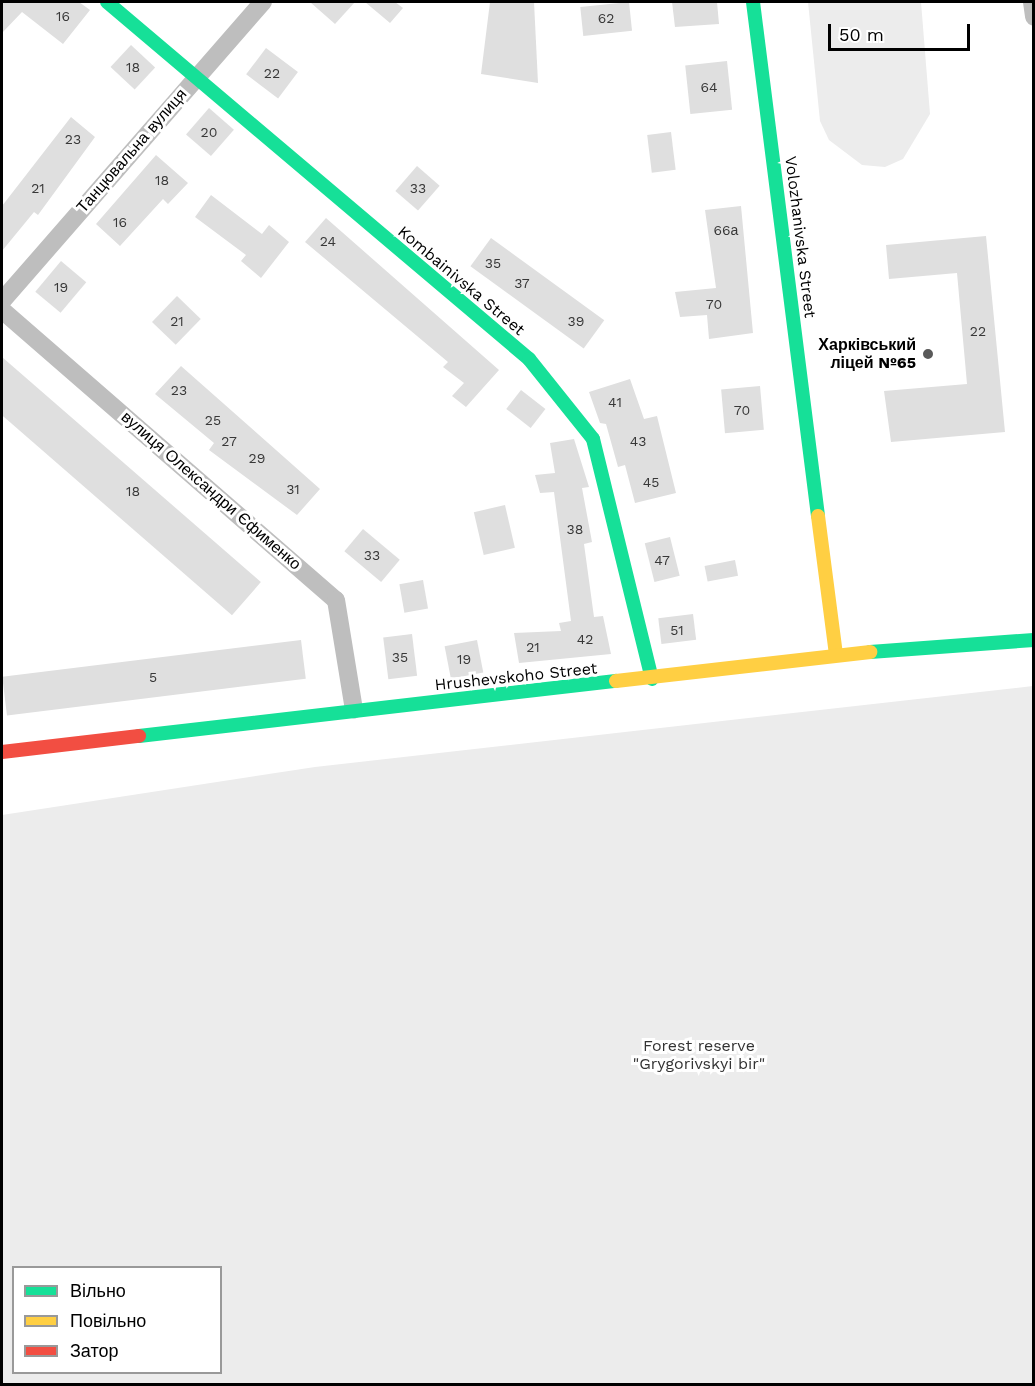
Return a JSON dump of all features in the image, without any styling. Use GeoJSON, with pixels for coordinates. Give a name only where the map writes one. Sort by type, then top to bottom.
{"type":"FeatureCollection","features":[{"type":"Feature","properties":{"kind":"street","name":"Kombainivska Street"},"geometry":{"type":"LineString","coordinates":[[107,2],[194,79],[529,359],[593,439],[652,679]]}},
{"type":"Feature","properties":{"kind":"street","name":"Танцювальна вулиця"},"geometry":{"type":"LineString","coordinates":[[2,301],[263,2]]}},
{"type":"Feature","properties":{"kind":"street","name":"Volozhanivska Street"},"geometry":{"type":"LineString","coordinates":[[753,2],[836,655]]}},
{"type":"Feature","properties":{"kind":"street"},"geometry":{"type":"LineString","coordinates":[[1032,2],[1034,17]]}},
{"type":"Feature","properties":{"kind":"street","name":"вулиця Олександри Єфименко"},"geometry":{"type":"LineString","coordinates":[[2,310],[336,600],[354,710]]}},
{"type":"Feature","properties":{"kind":"street","name":"Hrushevskoho Street"},"geometry":{"type":"LineString","coordinates":[[2,752],[354,710],[652,679],[836,655],[1034,640]]}},
{"type":"Feature","properties":{"kind":"green space"},"geometry":{"type":"Polygon","coordinates":[[[808,2],[921,2],[930,114],[903,159],[885,167],[862,165],[829,140],[820,121],[808,2]]]}},
{"type":"Feature","properties":{"kind":"green space","name":"Forest reserve \"Grygorivskyi bir\""},"geometry":{"type":"Polygon","coordinates":[[[1033,686],[1033,1384],[2,1384],[2,815],[315,767],[1033,686]]]}},
{"type":"Feature","properties":{"kind":"building"},"geometry":{"type":"Polygon","coordinates":[[[2,2],[79,2],[90,10],[63,44],[22,12],[2,33],[2,2]]]}},
{"type":"Feature","properties":{"kind":"building"},"geometry":{"type":"Polygon","coordinates":[[[310,2],[355,2],[335,24],[310,2]]]}},
{"type":"Feature","properties":{"kind":"building"},"geometry":{"type":"Polygon","coordinates":[[[365,2],[395,2],[403,8],[390,23],[365,2]]]}},
{"type":"Feature","properties":{"kind":"building"},"geometry":{"type":"Polygon","coordinates":[[[490,2],[534,2],[538,83],[481,74],[490,2]]]}},
{"type":"Feature","properties":{"kind":"building"},"geometry":{"type":"Polygon","coordinates":[[[629,2],[632,31],[583,36],[580,7],[629,2]]]}},
{"type":"Feature","properties":{"kind":"building"},"geometry":{"type":"Polygon","coordinates":[[[672,2],[717,2],[719,24],[675,27],[672,2]]]}},
{"type":"Feature","properties":{"kind":"building"},"geometry":{"type":"Polygon","coordinates":[[[131,45],[155,68],[135,89],[111,67],[131,45]]]}},
{"type":"Feature","properties":{"kind":"building"},"geometry":{"type":"Polygon","coordinates":[[[266,48],[298,72],[278,98],[246,74],[266,48]]]}},
{"type":"Feature","properties":{"kind":"building"},"geometry":{"type":"Polygon","coordinates":[[[727,61],[732,110],[690,114],[685,65],[727,61]]]}},
{"type":"Feature","properties":{"kind":"building"},"geometry":{"type":"Polygon","coordinates":[[[209,108],[234,130],[211,156],[186,134],[209,108]]]}},
{"type":"Feature","properties":{"kind":"building"},"geometry":{"type":"Polygon","coordinates":[[[71,117],[95,137],[38,215],[34,212],[2,251],[2,206],[71,117]]]}},
{"type":"Feature","properties":{"kind":"building"},"geometry":{"type":"Polygon","coordinates":[[[671,132],[676,170],[652,173],[647,135],[671,132]]]}},
{"type":"Feature","properties":{"kind":"building"},"geometry":{"type":"Polygon","coordinates":[[[156,155],[188,183],[168,204],[163,199],[120,246],[96,224],[156,155]]]}},
{"type":"Feature","properties":{"kind":"building"},"geometry":{"type":"Polygon","coordinates":[[[417,166],[440,186],[418,211],[395,191],[417,166]]]}},
{"type":"Feature","properties":{"kind":"building"},"geometry":{"type":"Polygon","coordinates":[[[211,195],[262,234],[269,225],[289,242],[261,278],[241,261],[246,255],[195,217],[211,195]]]}},
{"type":"Feature","properties":{"kind":"building"},"geometry":{"type":"Polygon","coordinates":[[[741,206],[753,333],[709,339],[707,315],[680,317],[675,292],[716,288],[705,210],[741,206]]]}},
{"type":"Feature","properties":{"kind":"building"},"geometry":{"type":"Polygon","coordinates":[[[326,218],[499,370],[466,407],[452,396],[464,383],[443,367],[448,362],[305,242],[326,218]]]}},
{"type":"Feature","properties":{"kind":"building"},"geometry":{"type":"Polygon","coordinates":[[[986,236],[1005,432],[891,442],[884,391],[967,384],[957,273],[889,279],[886,245],[986,236]]]}},
{"type":"Feature","properties":{"kind":"building"},"geometry":{"type":"Polygon","coordinates":[[[491,238],[604,320],[584,349],[470,266],[491,238]]]}},
{"type":"Feature","properties":{"kind":"building"},"geometry":{"type":"Polygon","coordinates":[[[61,261],[86,282],[61,313],[35,292],[61,261]]]}},
{"type":"Feature","properties":{"kind":"building"},"geometry":{"type":"Polygon","coordinates":[[[177,296],[201,319],[176,345],[152,322],[177,296]]]}},
{"type":"Feature","properties":{"kind":"building"},"geometry":{"type":"Polygon","coordinates":[[[2,357],[261,582],[232,615],[2,415],[2,357]]]}},
{"type":"Feature","properties":{"kind":"building"},"geometry":{"type":"Polygon","coordinates":[[[181,366],[320,489],[297,515],[209,450],[214,443],[155,394],[181,366]]]}},
{"type":"Feature","properties":{"kind":"building"},"geometry":{"type":"Polygon","coordinates":[[[630,379],[644,419],[657,416],[676,493],[635,503],[625,465],[618,467],[606,424],[600,423],[589,392],[630,379]]]}},
{"type":"Feature","properties":{"kind":"building"},"geometry":{"type":"Polygon","coordinates":[[[760,386],[764,430],[725,433],[721,389],[760,386]]]}},
{"type":"Feature","properties":{"kind":"building"},"geometry":{"type":"Polygon","coordinates":[[[521,390],[545,409],[531,428],[506,409],[521,390]]]}},
{"type":"Feature","properties":{"kind":"building"},"geometry":{"type":"Polygon","coordinates":[[[574,439],[589,487],[582,488],[592,542],[584,544],[594,617],[603,616],[611,654],[519,663],[514,633],[561,631],[559,623],[571,621],[554,492],[540,493],[535,475],[555,473],[550,443],[574,439]]]}},
{"type":"Feature","properties":{"kind":"building"},"geometry":{"type":"Polygon","coordinates":[[[505,505],[515,548],[484,555],[474,512],[505,505]]]}},
{"type":"Feature","properties":{"kind":"building"},"geometry":{"type":"Polygon","coordinates":[[[363,529],[400,560],[381,582],[344,551],[363,529]]]}},
{"type":"Feature","properties":{"kind":"building"},"geometry":{"type":"Polygon","coordinates":[[[670,537],[680,576],[654,582],[645,543],[670,537]]]}},
{"type":"Feature","properties":{"kind":"building"},"geometry":{"type":"Polygon","coordinates":[[[735,560],[738,576],[708,582],[705,566],[735,560]]]}},
{"type":"Feature","properties":{"kind":"building"},"geometry":{"type":"Polygon","coordinates":[[[423,580],[428,609],[404,613],[399,584],[423,580]]]}},
{"type":"Feature","properties":{"kind":"building"},"geometry":{"type":"Polygon","coordinates":[[[693,614],[696,640],[661,644],[658,618],[693,614]]]}},
{"type":"Feature","properties":{"kind":"building"},"geometry":{"type":"Polygon","coordinates":[[[412,634],[417,676],[388,679],[383,638],[412,634]]]}},
{"type":"Feature","properties":{"kind":"building"},"geometry":{"type":"Polygon","coordinates":[[[301,640],[306,679],[7,715],[2,677],[301,640]]]}},
{"type":"Feature","properties":{"kind":"building"},"geometry":{"type":"Polygon","coordinates":[[[477,640],[483,672],[451,679],[445,646],[477,640]]]}},
{"type":"Feature","properties":{"kind":"traffic: fast"},"geometry":{"type":"LineString","coordinates":[[107,2],[529,359],[593,439],[652,679]]}},
{"type":"Feature","properties":{"kind":"traffic: fast"},"geometry":{"type":"LineString","coordinates":[[753,2],[818,516]]}},
{"type":"Feature","properties":{"kind":"traffic: fast"},"geometry":{"type":"LineString","coordinates":[[870,652],[1034,640]]}},
{"type":"Feature","properties":{"kind":"traffic: fast"},"geometry":{"type":"LineString","coordinates":[[139,736],[616,681]]}},
{"type":"Feature","properties":{"kind":"traffic: slow"},"geometry":{"type":"LineString","coordinates":[[818,516],[836,655]]}},
{"type":"Feature","properties":{"kind":"traffic: slow"},"geometry":{"type":"LineString","coordinates":[[616,681],[870,652]]}},
{"type":"Feature","properties":{"kind":"traffic: jam"},"geometry":{"type":"LineString","coordinates":[[2,752],[139,736]]}},
{"type":"Feature","properties":{"kind":"place","name":"Харківський ліцей №65"},"geometry":{"type":"Point","coordinates":[928,354]}}]}
